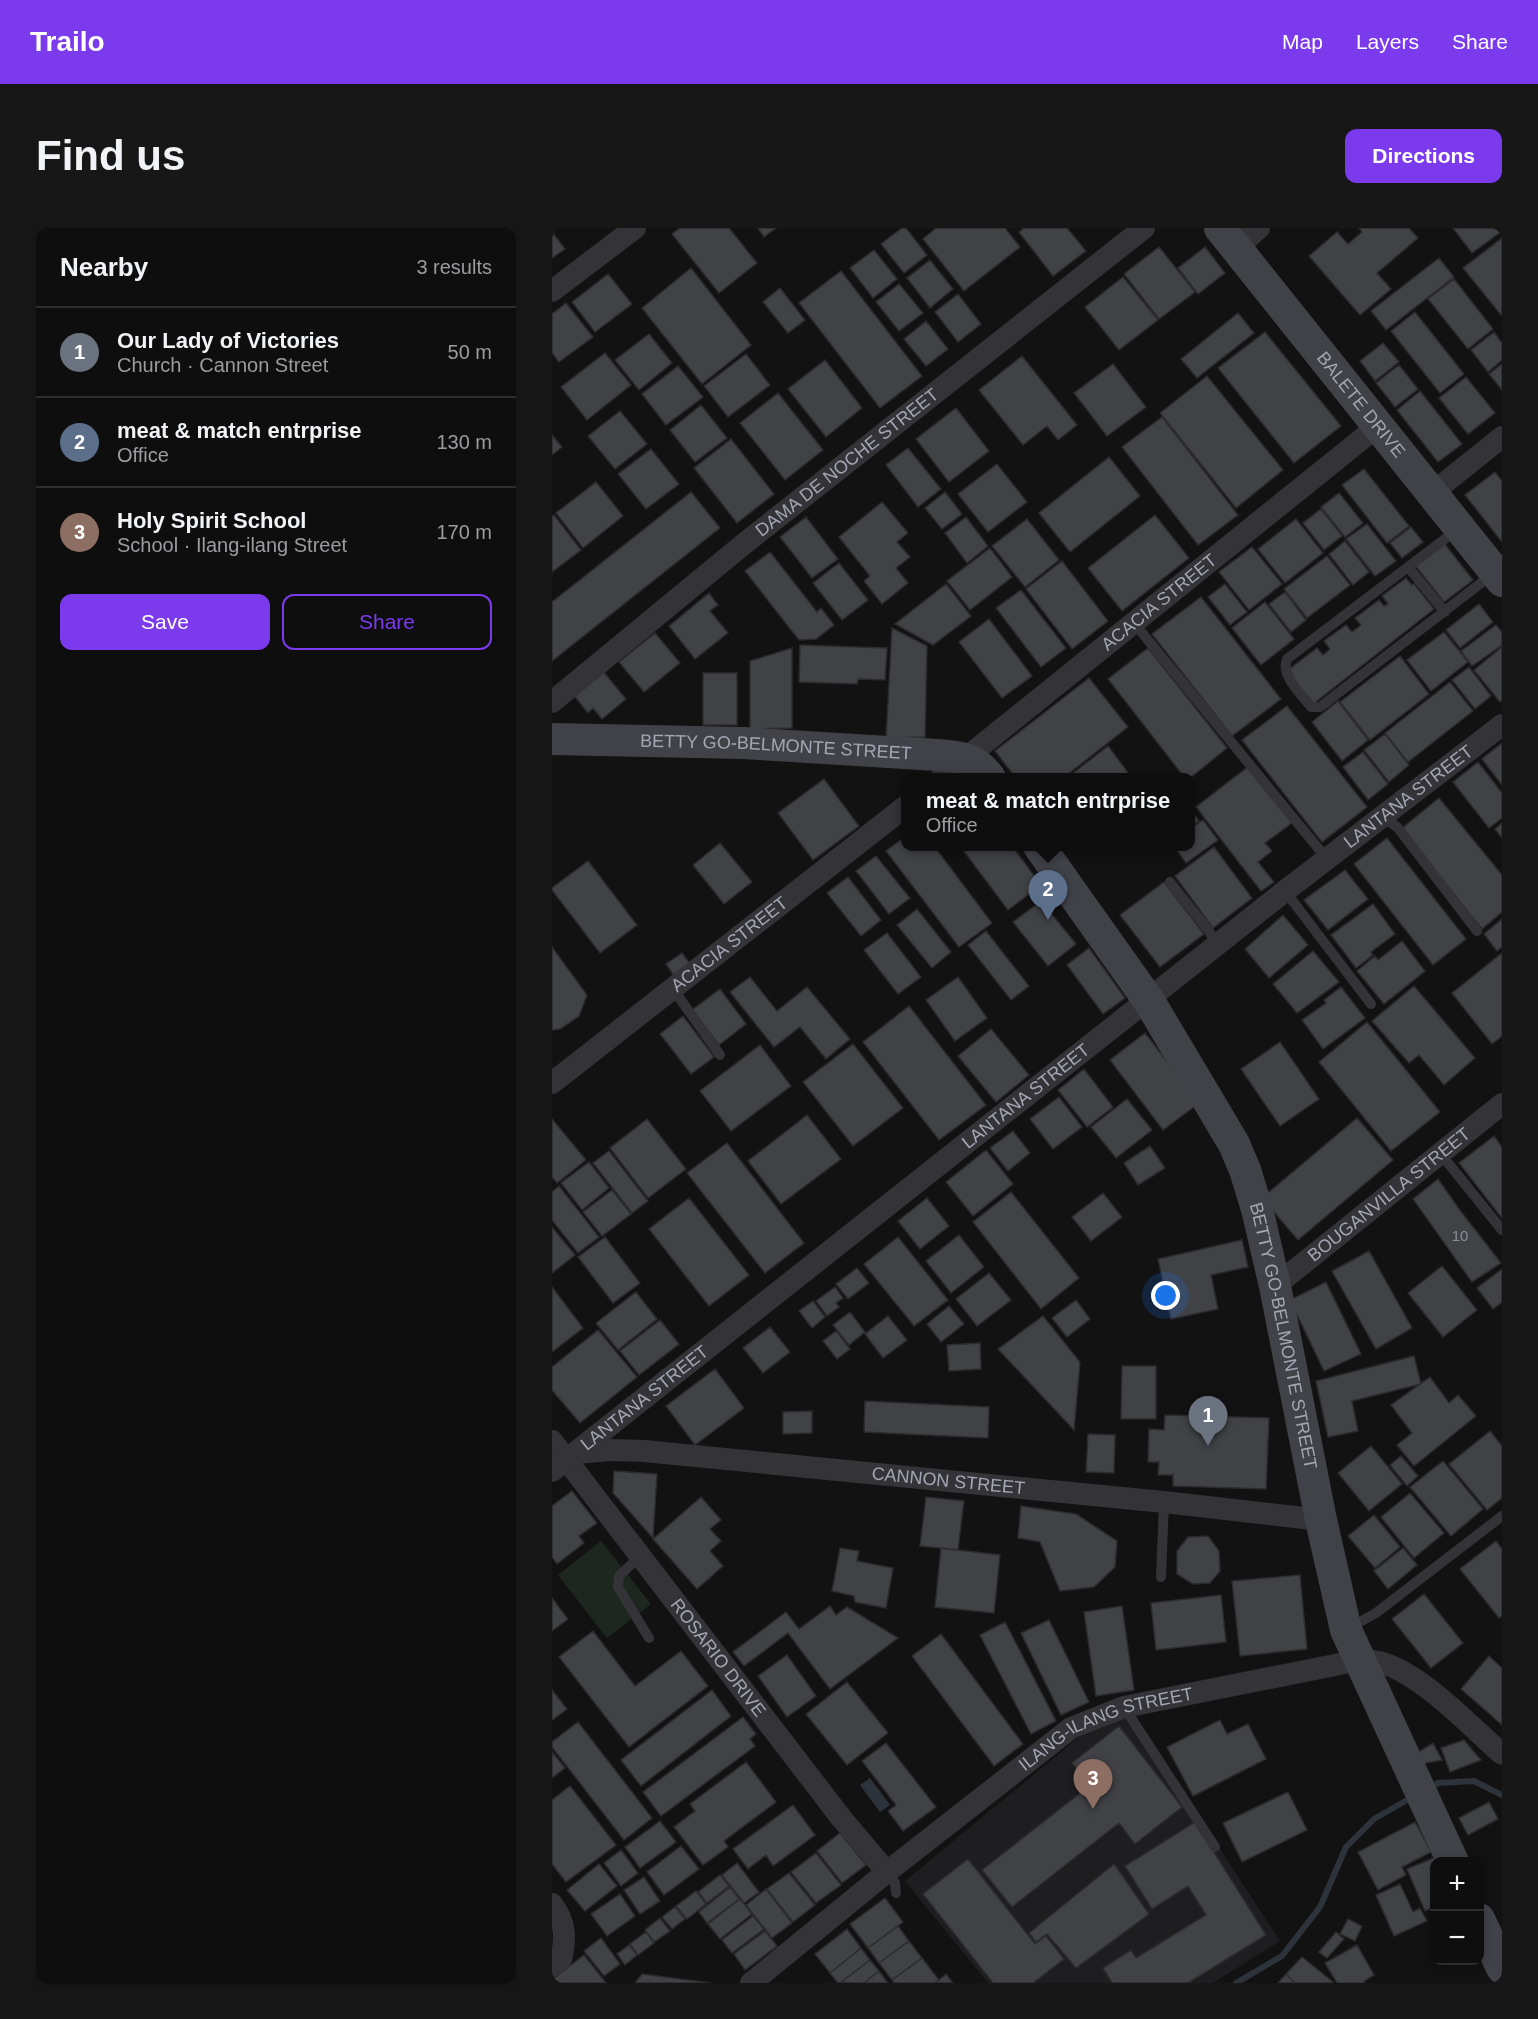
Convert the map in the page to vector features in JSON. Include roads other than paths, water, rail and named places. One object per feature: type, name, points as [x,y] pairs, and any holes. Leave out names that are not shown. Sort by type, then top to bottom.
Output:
[{"type":"street","points":[[552,291],[635,228]]},
{"type":"street","name":"DAMA DE NOCHE STREET","points":[[552,702],[761,530],[1144,228]]},
{"type":"street","name":"BALETE DRIVE","points":[[1238,235],[1378,426],[1498,577]]},
{"type":"street","name":"ACACIA STREET","points":[[957,773],[978,768],[1134,623],[1378,426]]},
{"type":"street","points":[[1432,493],[1502,437]]},
{"type":"street","name":"LANTANA STREET","points":[[564,1461],[1286,891],[1502,725]]},
{"type":"street","name":"BETTY GO-BELMONTE STREET","points":[[552,739],[743,743],[978,768]]},
{"type":"street","name":"ACACIA STREET","points":[[552,1083],[901,810]]},
{"type":"street","name":"BETTY GO-BELMONTE STREET","points":[[1043,851],[1149,1001],[1242,1161],[1257,1209],[1275,1286],[1321,1520],[1346,1630],[1451,1857]]},
{"type":"street","name":"BOUGANVILLA STREET","points":[[1275,1286],[1440,1154],[1498,1115]]},
{"type":"street","name":"ROSARIO DRIVE","points":[[552,1441],[564,1461],[641,1555],[838,1822],[896,1884]]},
{"type":"street","name":"CANNON STREET","points":[[564,1461],[611,1450],[644,1451],[1164,1502],[1321,1520]]},
{"type":"street","name":"ILANG-ILANG STREET","points":[[752,1983],[896,1884],[1071,1728],[1124,1707],[1360,1660],[1382,1662],[1408,1675],[1436,1695],[1502,1754]]},
{"type":"street","points":[[552,1904],[559,1913],[566,1937],[561,1959],[552,1966]]},
{"type":"street","points":[[1484,1930],[1502,1968]]},
{"type":"lane","points":[[1460,528],[1287,659],[1285,672],[1311,706],[1320,707],[1445,612],[1498,577]]},
{"type":"lane","points":[[1408,567],[1445,612]]},
{"type":"lane","points":[[1134,623],[1327,859]]},
{"type":"lane","points":[[1383,816],[1398,828],[1477,931]]},
{"type":"lane","points":[[1170,882],[1218,946]]},
{"type":"lane","points":[[1286,891],[1371,1004]]},
{"type":"lane","points":[[673,988],[720,1055]]},
{"type":"lane","points":[[1440,1154],[1502,1230]]},
{"type":"lane","points":[[1161,1577],[1164,1502]]},
{"type":"lane","points":[[1346,1630],[1376,1612],[1502,1516]]},
{"type":"lane","points":[[641,1555],[619,1576],[618,1587],[649,1638]]},
{"type":"lane","points":[[1124,1707],[1215,1847]]},
{"type":"waterway","points":[[1428,1788],[1438,1783],[1474,1781],[1502,1795]]},
{"type":"waterway","points":[[1236,1983],[1282,1956],[1320,1907],[1346,1847],[1374,1819],[1414,1796]]},
{"type":"place","name":"meat & match entrprise","points":[[1048,920]]},
{"type":"place","name":"Our Lady of Victories","points":[[1208,1446]]},
{"type":"place","name":"Holy Spirit School","points":[[1093,1809]]}]
